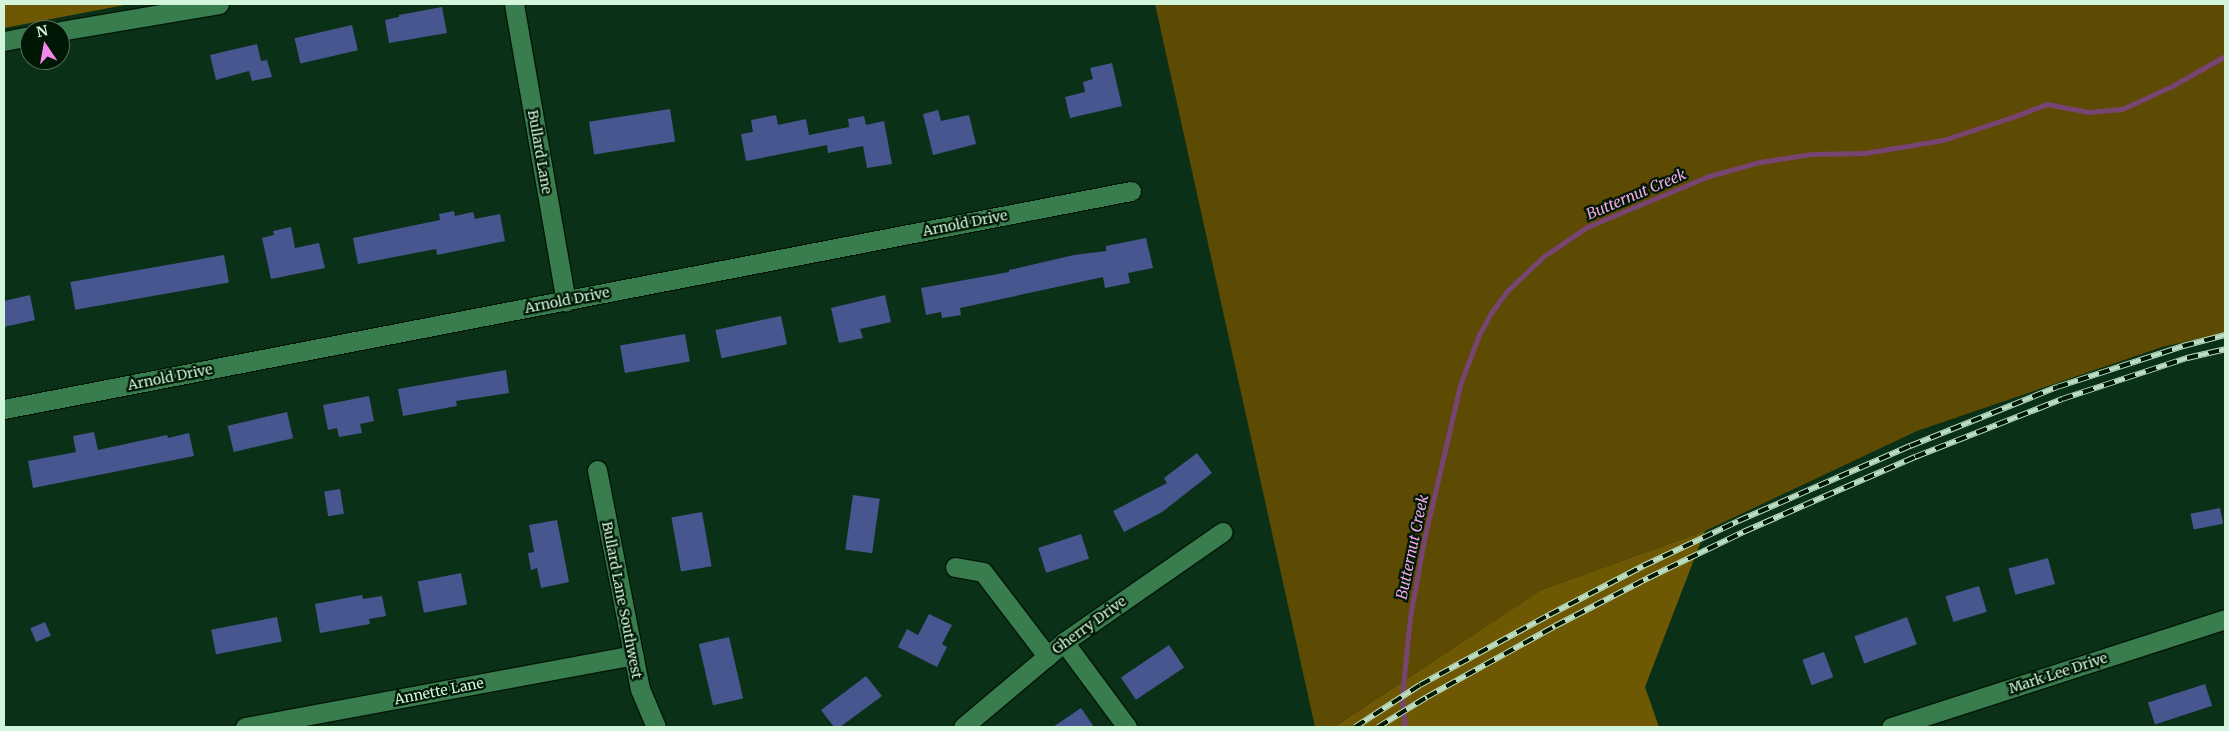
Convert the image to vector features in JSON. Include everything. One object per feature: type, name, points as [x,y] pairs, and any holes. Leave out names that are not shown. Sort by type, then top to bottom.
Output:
[{"type":"street","points":[[70,29],[219,4]]},
{"type":"street","name":"Bullard Lane","points":[[514,4],[566,300]]},
{"type":"street","points":[[4,41],[20,38]]},
{"type":"street","name":"Arnold Drive","points":[[4,408],[1131,191]]},
{"type":"street","name":"Bullard Lane Southwest","points":[[597,470],[640,689],[656,727]]},
{"type":"street","name":"Gherry Drive","points":[[963,727],[1064,642],[1222,532]]},
{"type":"street","points":[[955,567],[983,572],[1047,656]]},
{"type":"street","name":"Mark Lee Drive","points":[[1891,727],[1913,724],[2225,618]]},
{"type":"street","points":[[1064,642],[1127,727]]},
{"type":"street","name":"Annette Lane","points":[[245,727],[633,655]]},
{"type":"shaded area","points":[[4,4],[130,4],[46,20],[20,20],[20,25],[4,28]]},
{"type":"shaded area","points":[[1155,4],[2225,4],[2225,333],[2162,347],[1917,431],[1705,531],[1541,590],[1334,727],[1315,727]]},
{"type":"shaded area","points":[[1705,531],[1645,687],[1659,727],[1334,727],[1541,590]]},
{"type":"building","points":[[442,7],[447,33],[389,43],[385,20],[399,17],[399,15]]},
{"type":"building","points":[[352,25],[358,50],[300,64],[295,38]]},
{"type":"building","points":[[257,44],[261,61],[267,60],[272,77],[252,81],[249,71],[216,80],[210,55]]},
{"type":"building","points":[[1112,63],[1122,106],[1070,118],[1065,97],[1085,92],[1083,82],[1093,79],[1090,68]]},
{"type":"building","points":[[670,109],[675,142],[594,154],[589,122]]},
{"type":"building","points":[[938,110],[941,121],[969,115],[976,144],[933,155],[923,114]]},
{"type":"building","points":[[776,115],[778,125],[806,119],[809,135],[849,127],[848,119],[864,116],[866,125],[884,121],[892,164],[867,168],[863,146],[828,153],[827,145],[746,161],[741,134],[753,132],[751,120]]},
{"type":"building","points":[[454,211],[455,216],[473,212],[475,219],[500,214],[505,241],[437,255],[436,249],[358,264],[353,238],[440,220],[439,214]]},
{"type":"building","points":[[291,227],[295,248],[319,243],[325,268],[271,279],[262,238],[274,235],[273,231]]},
{"type":"building","points":[[1146,238],[1153,268],[1128,273],[1130,283],[1105,288],[1103,277],[960,308],[961,315],[942,318],[941,312],[926,315],[921,288],[1009,272],[1009,270],[1074,255],[1106,251],[1106,246]]},
{"type":"building","points":[[224,255],[229,283],[75,310],[70,282]]},
{"type":"building","points":[[30,295],[35,320],[4,327],[4,301]]},
{"type":"building","points":[[885,295],[891,322],[860,329],[863,338],[839,343],[831,308]]},
{"type":"building","points":[[781,316],[787,344],[721,358],[715,330]]},
{"type":"building","points":[[685,334],[690,362],[625,373],[620,345]]},
{"type":"building","points":[[506,370],[509,393],[456,401],[457,406],[403,416],[398,389]]},
{"type":"building","points":[[369,396],[374,421],[360,424],[362,433],[339,437],[337,428],[328,430],[323,405]]},
{"type":"building","points":[[287,412],[293,438],[234,452],[228,426]]},
{"type":"building","points":[[94,432],[98,450],[167,435],[168,438],[189,433],[194,456],[33,488],[28,461],[76,452],[73,436]]},
{"type":"building","points":[[1197,453],[1212,473],[1162,512],[1124,532],[1113,511],[1167,483],[1164,478]]},
{"type":"building","points":[[340,489],[344,514],[328,516],[324,492]]},
{"type":"building","points":[[853,495],[880,499],[872,553],[845,549]]},
{"type":"building","points":[[2220,508],[2223,524],[2194,529],[2191,514]]},
{"type":"building","points":[[702,512],[712,566],[681,572],[671,517]]},
{"type":"building","points":[[557,520],[569,582],[541,588],[537,568],[531,570],[528,553],[534,552],[529,525]]},
{"type":"building","points":[[1081,534],[1089,559],[1046,573],[1038,548]]},
{"type":"building","points":[[2048,558],[2055,584],[2015,595],[2008,569]]},
{"type":"building","points":[[461,573],[467,604],[424,613],[418,581]]},
{"type":"building","points":[[1979,586],[1987,612],[1953,622],[1946,596]]},
{"type":"building","points":[[362,595],[363,599],[382,596],[386,616],[369,619],[370,624],[320,633],[315,604]]},
{"type":"building","points":[[929,614],[952,625],[942,644],[947,647],[937,667],[898,647],[907,629],[918,635]]},
{"type":"building","points":[[277,617],[282,642],[216,654],[211,630]]},
{"type":"building","points":[[1907,617],[1917,644],[1864,663],[1854,636]]},
{"type":"building","points":[[45,622],[51,636],[36,642],[30,628]]},
{"type":"building","points":[[729,637],[743,698],[713,705],[699,644]]},
{"type":"building","points":[[1169,645],[1184,667],[1136,700],[1121,677]]},
{"type":"building","points":[[1824,652],[1833,677],[1812,685],[1802,660]]},
{"type":"building","points":[[866,676],[882,696],[840,727],[834,727],[821,710]]},
{"type":"building","points":[[2205,684],[2212,706],[2155,724],[2148,703]]},
{"type":"building","points":[[1081,708],[1094,727],[1053,727]]},
{"type":"waterway","name":"Butternut Creek","points":[[1405,727],[1402,696],[1410,617],[1424,540],[1460,385],[1478,337],[1491,313],[1506,292],[1544,256],[1587,227],[1709,176],[1760,162],[1811,154],[1865,153],[1943,140],[2047,104],[2088,112],[2122,109],[2172,86],[2225,56]]},
{"type":"railway","points":[[1355,727],[1420,685],[1549,615],[1643,566],[1738,521],[1910,446],[2057,387],[2183,346],[2225,335]]},
{"type":"railway","points":[[1378,727],[1427,697],[1555,626],[1743,532],[1915,457],[2062,399],[2187,358],[2225,349]]}]
